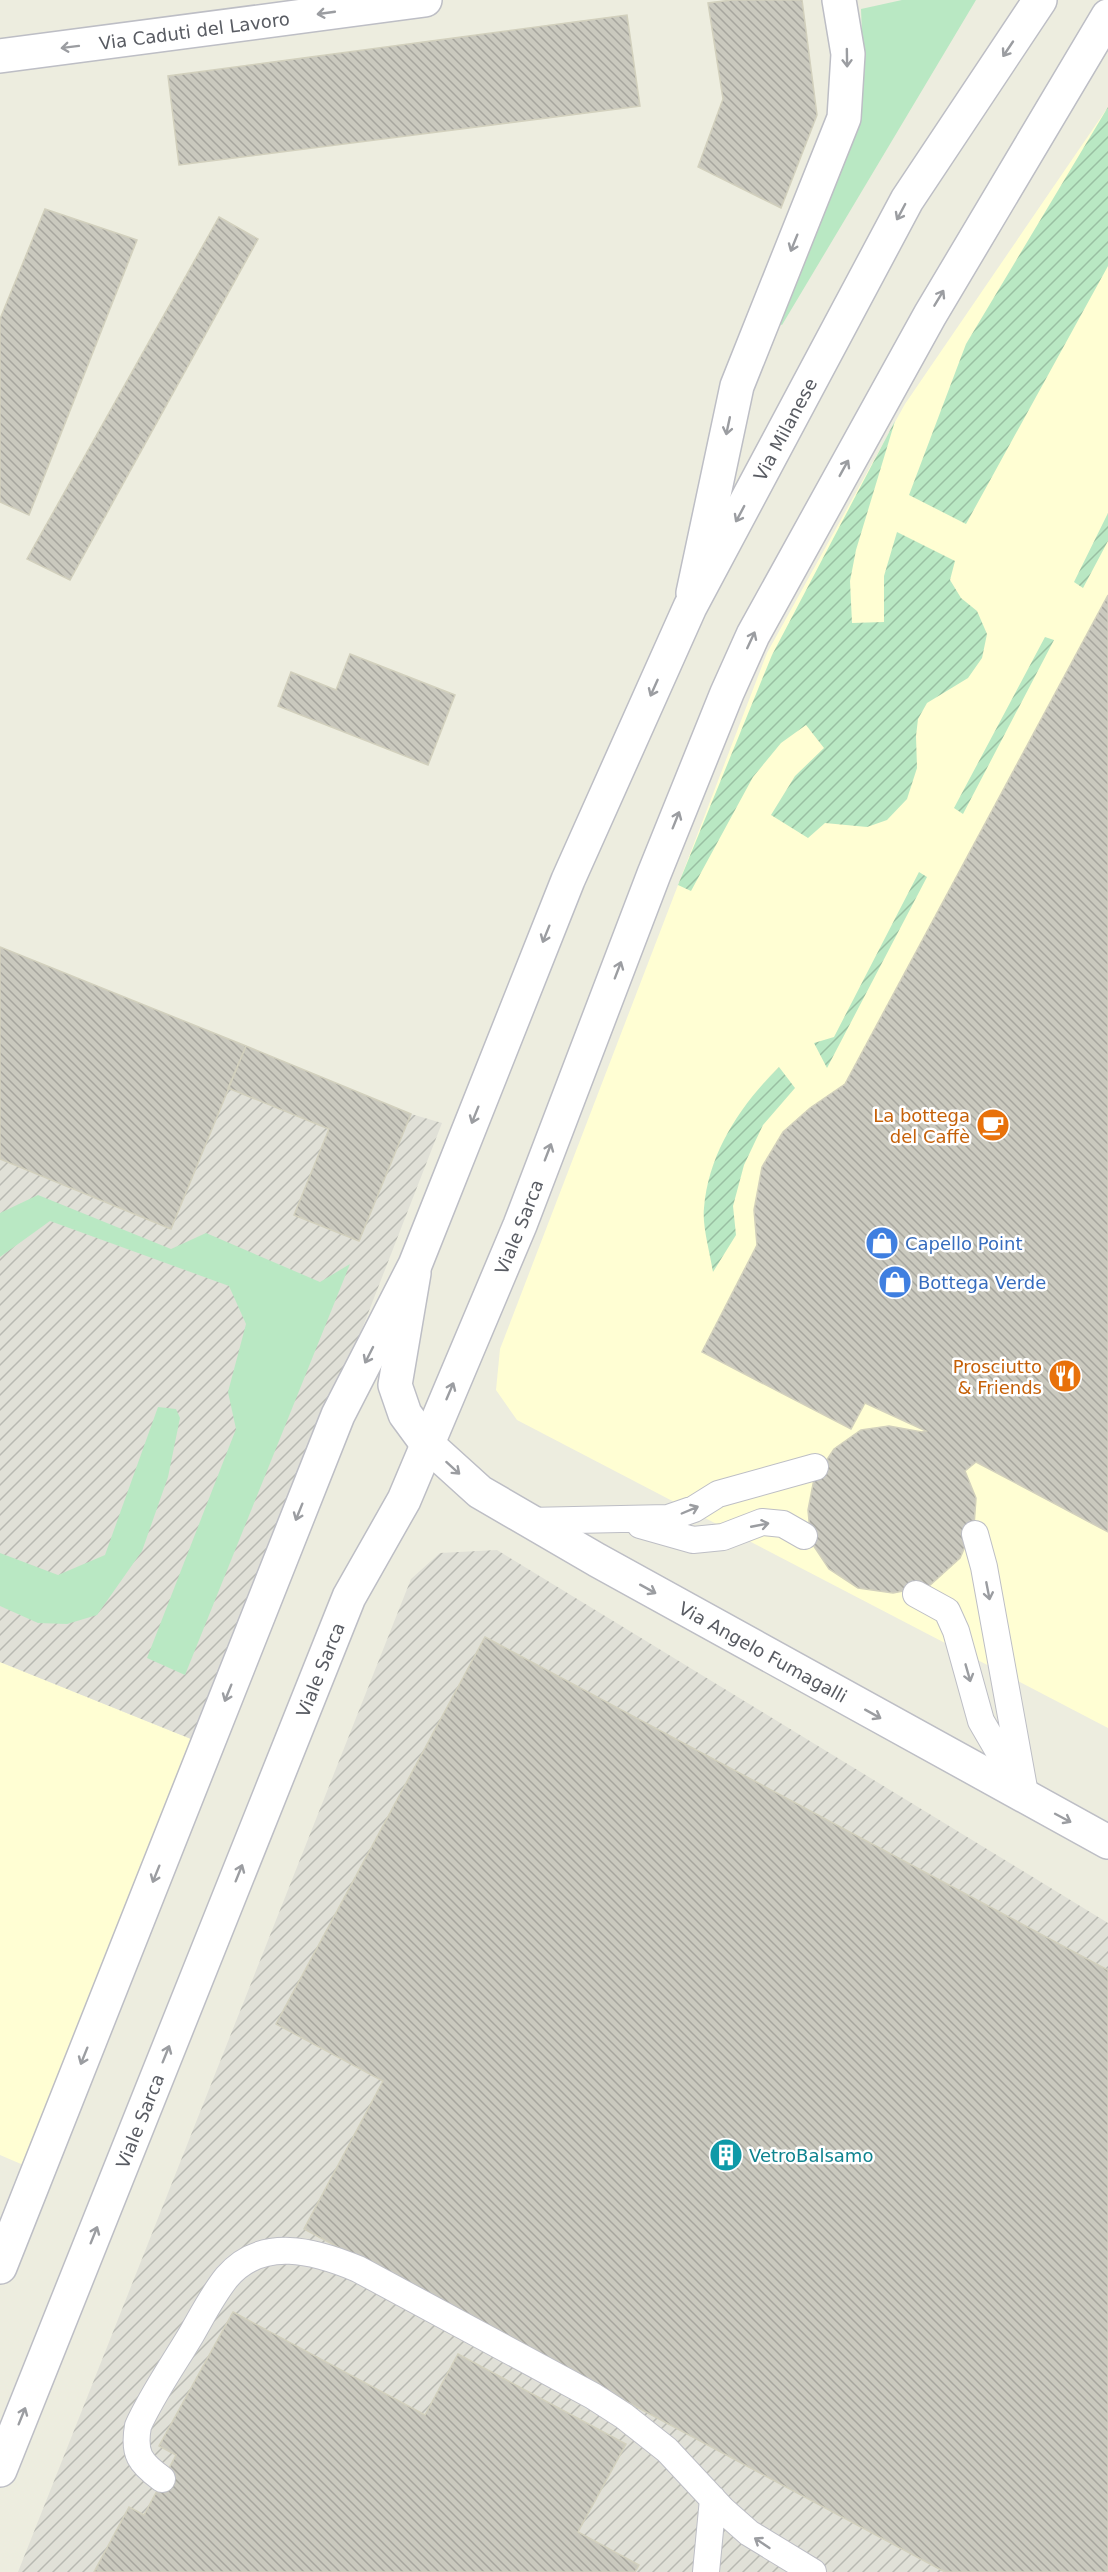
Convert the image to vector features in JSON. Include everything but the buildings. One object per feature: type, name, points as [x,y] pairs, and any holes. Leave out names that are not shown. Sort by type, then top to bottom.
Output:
[{"type":"street","name":"Via Caduti del Lavoro","points":[[0,56],[425,0]]},
{"type":"street","points":[[690,607],[737,386],[844,118],[848,54],[839,0]]},
{"type":"street","name":"Via Milanese","points":[[415,1265],[568,880],[690,607],[907,200],[1040,0]]},
{"type":"street","name":"Viale Sarca","points":[[0,2470],[349,1597],[404,1500],[520,1225],[654,874],[727,693],[753,635],[930,315],[1108,16]]},
{"type":"street","points":[[0,2267],[338,1415],[415,1265]]},
{"type":"street","name":"Via Angelo Fumagalli","points":[[415,1265],[395,1385],[405,1414],[427,1444],[480,1492],[527,1521],[1026,1799],[1108,1842]]},
{"type":"lane","points":[[527,1521],[668,1518],[694,1509],[718,1494],[815,1467]]},
{"type":"lane","points":[[623,1519],[693,1540],[723,1537],[762,1522],[783,1524],[804,1536]]},
{"type":"lane","points":[[975,1534],[984,1567],[1026,1799]]},
{"type":"lane","points":[[916,1594],[947,1611],[956,1631],[981,1721],[1026,1799]]},
{"type":"lane","points":[[162,2479],[150,2470],[136,2451],[138,2426],[144,2413],[228,2276],[248,2258],[288,2250],[329,2257],[358,2269],[593,2396],[624,2416],[667,2450],[749,2534],[813,2572]]},
{"type":"lane","points":[[706,2572],[713,2499]]},
{"type":"shaded area","points":[[902,0],[976,0],[782,325],[777,323],[856,118],[864,83],[861,9]]},
{"type":"shaded area","points":[[1108,107],[1108,1728],[517,1420],[496,1390],[500,1349],[767,653],[905,404]]},
{"type":"shaded area","points":[[1108,107],[1108,266],[966,524],[909,495],[966,344]]},
{"type":"shaded area","points":[[895,421],[856,550],[850,581],[852,623],[884,622],[884,576],[897,532],[955,561],[950,580],[961,598],[977,611],[987,634],[982,658],[968,678],[927,703],[918,719],[917,768],[907,799],[887,820],[867,827],[825,823],[808,838],[771,815],[795,776],[824,748],[806,725],[781,743],[753,777],[691,891],[678,885],[772,655]]},
{"type":"shaded area","points":[[1108,513],[1108,541],[1083,588],[1074,582]]},
{"type":"shaded area","points":[[1045,637],[1054,640],[963,814],[954,808]]},
{"type":"shaded area","points":[[919,872],[927,877],[827,1068],[814,1043],[834,1037]]},
{"type":"shaded area","points":[[0,947],[411,1114],[442,1123],[201,1743],[0,1662]]},
{"type":"shaded area","points":[[779,1067],[795,1088],[763,1125],[744,1165],[733,1206],[736,1235],[713,1272],[704,1215],[712,1168],[739,1114]]},
{"type":"shaded area","points":[[38,1195],[171,1249],[206,1233],[320,1282],[350,1264],[185,1675],[147,1658],[236,1429],[228,1392],[246,1324],[229,1286],[50,1221],[0,1257],[0,1213]]},
{"type":"shaded area","points":[[158,1407],[176,1409],[180,1418],[168,1477],[142,1551],[97,1615],[67,1624],[38,1623],[0,1606],[0,1553],[58,1575],[105,1555]]},
{"type":"shaded area","name":"VetroBalsamo","points":[[497,1550],[1108,1923],[1108,2572],[18,2572],[411,1579],[440,1553]]},
{"type":"shaded area","points":[[0,1662],[201,1743],[35,2170],[0,2155]]},
{"type":"place","name":"La bottega del Caffè","points":[[993,1125]]},
{"type":"place","name":"Capello Point","points":[[882,1243]]},
{"type":"place","name":"Bottega Verde","points":[[895,1282]]},
{"type":"place","name":"Prosciutto & Friends","points":[[1065,1376]]},
{"type":"place","name":"VetroBalsamo","points":[[726,2155]]}]
